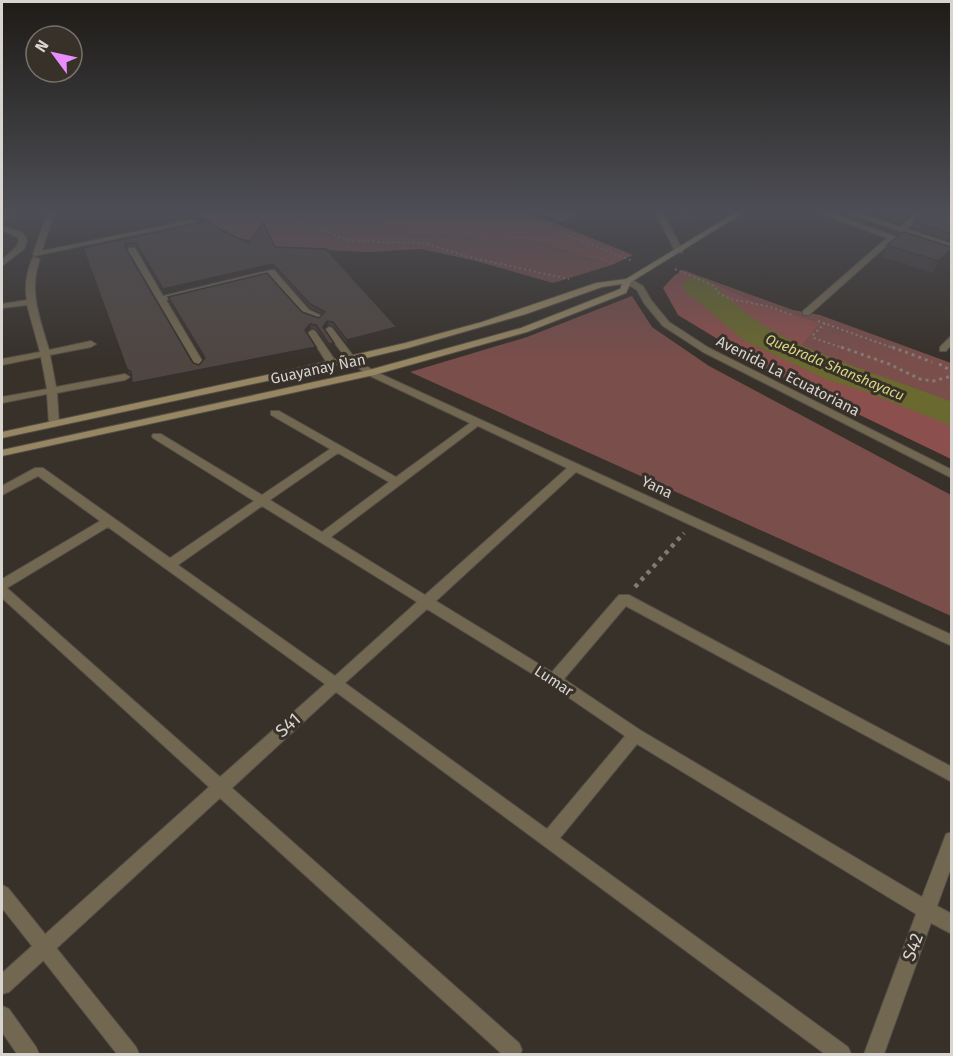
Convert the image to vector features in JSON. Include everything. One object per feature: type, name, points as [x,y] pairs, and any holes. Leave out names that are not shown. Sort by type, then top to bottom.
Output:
[{"type":"main road","name":"Guayanay Ñan","points":[[2,435],[446,337],[507,319],[599,285],[628,281],[664,260]]},
{"type":"main road","name":"Guayanay Ñan","points":[[2,453],[371,373],[524,330],[623,291],[628,281]]},
{"type":"main road","points":[[119,410],[122,427]]},
{"type":"street","points":[[35,260],[32,268],[30,302],[45,354],[54,424]]},
{"type":"street","points":[[138,260],[199,364]]},
{"type":"street","points":[[806,313],[866,260]]},
{"type":"street","points":[[161,299],[272,272],[304,316],[320,317]]},
{"type":"street","name":"Avenida La Ecuatoriana","points":[[628,281],[640,288],[647,301],[666,324],[706,350],[951,475]]},
{"type":"street","points":[[2,306],[30,302]]},
{"type":"street","name":"Yana","points":[[329,330],[351,359],[371,373],[951,641]]},
{"type":"street","points":[[312,333],[332,363]]},
{"type":"street","points":[[943,349],[951,338]]},
{"type":"street","points":[[2,362],[91,344]]},
{"type":"street","points":[[2,400],[125,377]]},
{"type":"street","points":[[275,413],[397,482]]},
{"type":"street","points":[[322,538],[477,422]]},
{"type":"street","name":"Lumar","points":[[157,436],[554,680],[635,735],[951,925]]},
{"type":"street","points":[[169,565],[338,448]]},
{"type":"street","name":"S41","points":[[2,985],[575,467]]},
{"type":"street","points":[[2,491],[39,471],[334,683],[841,1054]]},
{"type":"street","points":[[2,585],[108,521]]},
{"type":"street","points":[[2,591],[512,1050]]},
{"type":"street","points":[[554,680],[624,599],[951,775]]},
{"type":"street","points":[[548,840],[635,735]]},
{"type":"street","name":"S42","points":[[874,1054],[951,840]]},
{"type":"street","points":[[2,894],[129,1054]]},
{"type":"street","points":[[2,1016],[29,1054]]},
{"type":"path","points":[[484,260],[599,285]]},
{"type":"path","points":[[631,260],[651,268]]},
{"type":"path","points":[[825,322],[813,335],[814,338],[889,364],[921,380],[933,381],[951,376]]},
{"type":"path","points":[[624,599],[694,522]]},
{"type":"shaded area","points":[[473,260],[597,260],[612,265],[553,283]]},
{"type":"shaded area","points":[[597,260],[622,260],[612,265]]},
{"type":"shaded area","points":[[683,270],[793,310],[820,315],[951,363],[951,409],[883,380],[844,368],[764,333],[674,276]]},
{"type":"shaded area","points":[[683,270],[768,308],[820,323],[799,348],[951,409],[951,459],[775,374],[678,315],[663,288]]},
{"type":"shaded area","points":[[632,296],[652,327],[709,366],[951,495],[951,616],[410,372],[527,337]]},
{"type":"building","points":[[87,260],[133,260],[193,363],[199,365],[205,358],[168,297],[267,273],[302,312],[319,318],[325,312],[310,304],[273,264],[163,289],[146,260],[336,260],[397,327],[347,340],[333,322],[327,321],[323,327],[334,343],[329,344],[316,325],[310,324],[305,330],[316,347],[132,383],[131,372],[127,369]]},
{"type":"waterway","name":"Quebrada Shanshayacu","points":[[696,286],[756,334],[840,373],[876,384],[952,415]]}]
